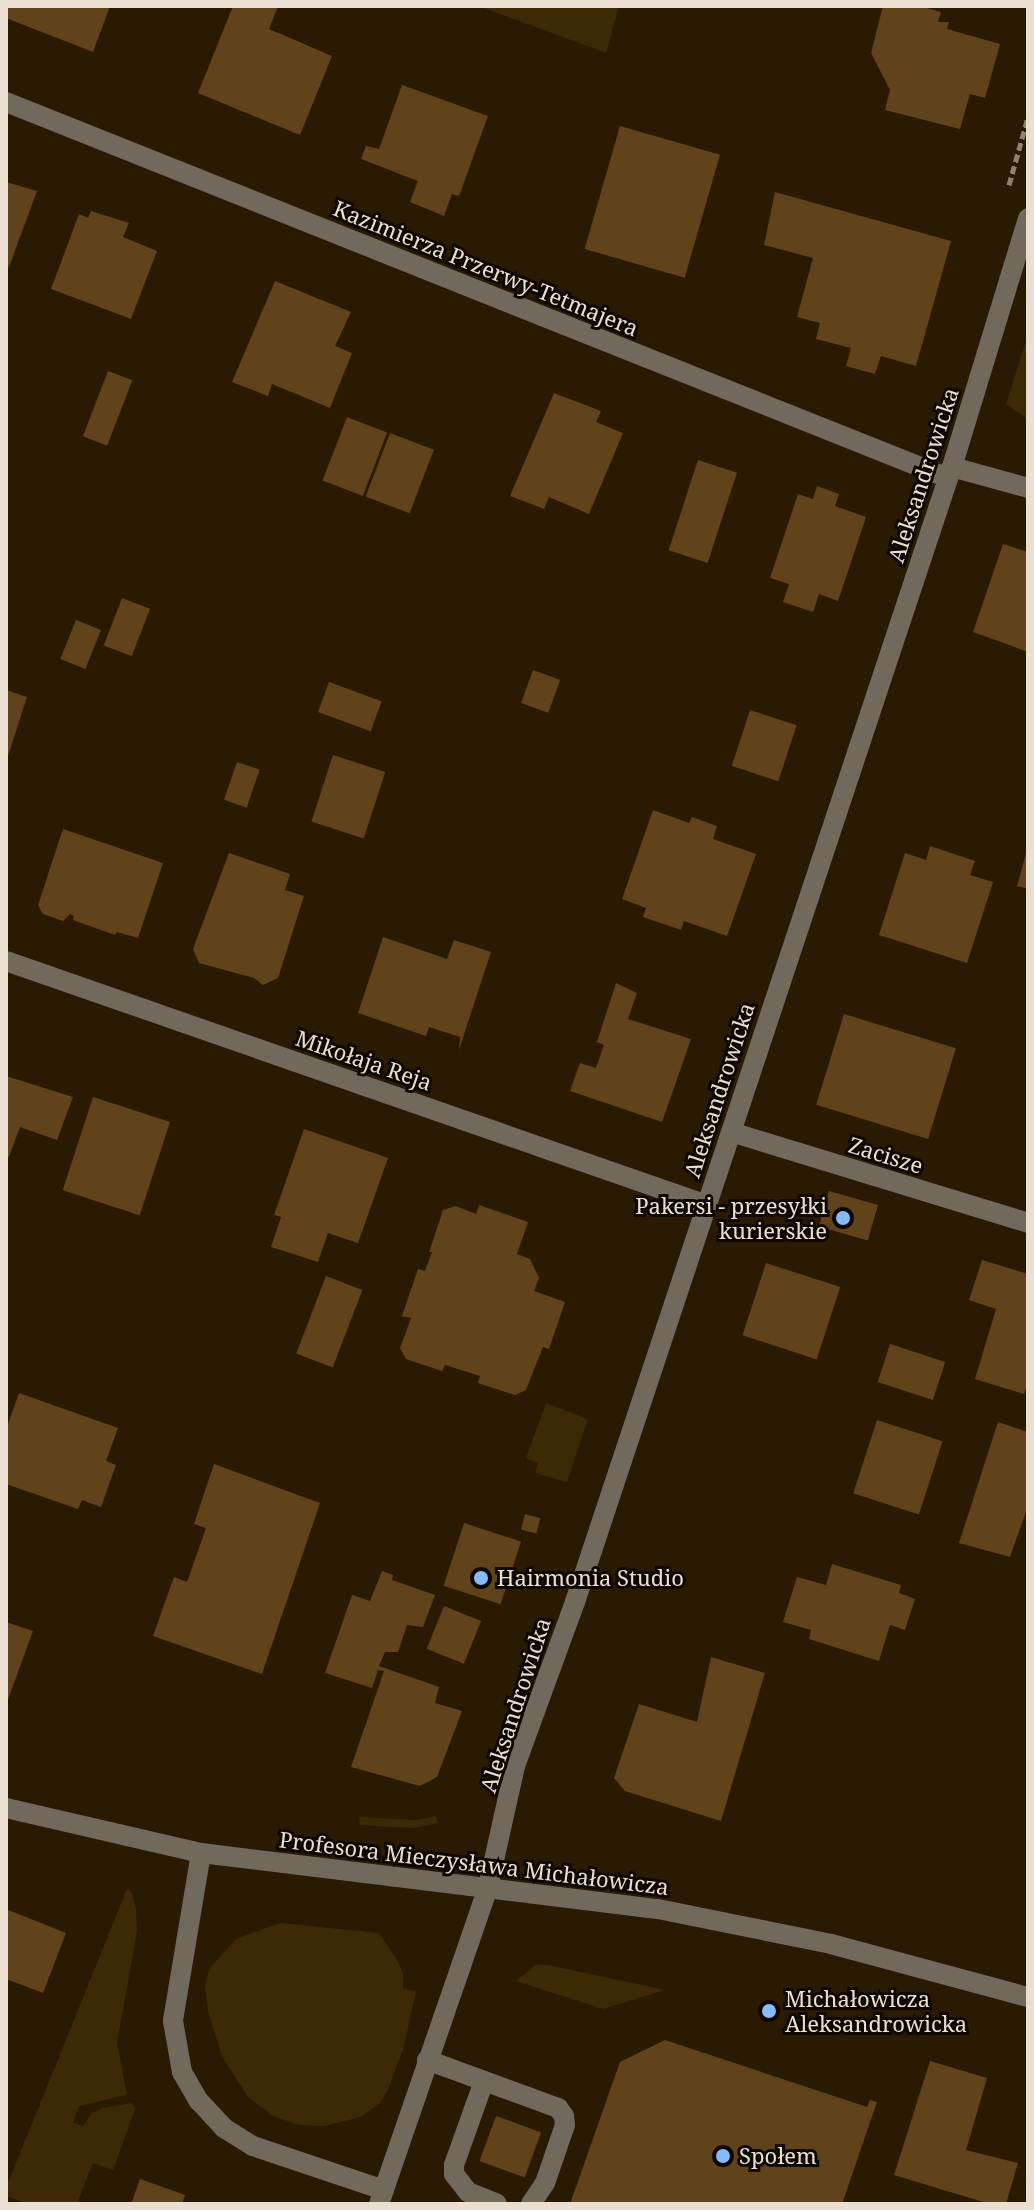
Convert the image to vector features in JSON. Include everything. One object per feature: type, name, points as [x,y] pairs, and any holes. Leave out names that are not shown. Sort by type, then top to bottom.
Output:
[{"type":"street","name":"Kazimierza Przerwy-Tetmajera","points":[[6,102],[950,473],[1028,488]]},
{"type":"street","name":"Aleksandrowicka","points":[[382,2197],[488,1887],[515,1766],[575,1602],[950,473],[1028,218]]},
{"type":"street","name":"Mikołaja Reja","points":[[6,961],[707,1205]]},
{"type":"street","name":"Zacisze","points":[[731,1132],[1028,1223]]},
{"type":"street","name":"Profesora Mieczysława Michałowicza","points":[[6,1808],[201,1853],[341,1873],[606,1900],[711,1918],[831,1944],[1028,1997]]},
{"type":"street","points":[[201,1853],[173,2021],[182,2072],[199,2101],[224,2128],[253,2146],[382,2197]]},
{"type":"street","points":[[427,2060],[558,2108],[564,2116],[565,2125],[545,2183],[531,2204]]},
{"type":"street","points":[[484,2081],[454,2165],[454,2174],[468,2192],[497,2204]]},
{"type":"shaded area","points":[[479,6],[619,6],[606,53]]},
{"type":"shaded area","points":[[1028,335],[1028,419],[1006,404]]},
{"type":"shaded area","points":[[546,1403],[588,1419],[567,1482],[535,1473],[538,1463],[526,1458]]},
{"type":"shaded area","points":[[436,1816],[438,1823],[412,1828],[360,1825],[359,1817],[417,1820]]},
{"type":"shaded area","points":[[127,1889],[132,1893],[136,1909],[137,1931],[117,2043],[127,2095],[79,2106],[73,2123],[83,2126],[92,2113],[132,2103],[135,2109],[113,2170],[93,2163],[78,2201],[87,2204],[29,2204],[6,2196],[6,2188]]},
{"type":"shaded area","points":[[280,1923],[379,1933],[398,1962],[403,1975],[403,1989],[416,1991],[404,2046],[388,2089],[381,2102],[361,2117],[324,2126],[299,2125],[273,2116],[248,2097],[222,2056],[208,2011],[205,1984],[210,1968],[236,1939]]},
{"type":"shaded area","points":[[536,1965],[665,1990],[603,2009],[516,1981]]},
{"type":"building","points":[[6,6],[110,6],[93,52],[6,18]]},
{"type":"building","points":[[233,6],[278,6],[269,29],[332,56],[300,135],[198,93]]},
{"type":"building","points":[[883,6],[920,6],[941,12],[938,22],[949,22],[947,29],[1000,44],[985,98],[970,94],[960,129],[885,110],[890,90],[871,53]]},
{"type":"building","points":[[402,85],[488,116],[459,196],[452,194],[444,216],[410,202],[418,181],[361,159],[366,146],[379,149]]},
{"type":"building","points":[[620,126],[720,155],[685,278],[585,249]]},
{"type":"building","points":[[6,182],[37,191],[9,267],[6,266]]},
{"type":"building","points":[[775,192],[951,241],[916,366],[881,356],[875,374],[846,366],[851,348],[816,339],[820,323],[797,317],[813,258],[764,245]]},
{"type":"building","points":[[91,211],[129,223],[123,237],[157,251],[131,319],[51,289],[79,214],[88,218]]},
{"type":"building","points":[[275,281],[351,312],[335,346],[352,353],[330,408],[272,384],[268,396],[232,382]]},
{"type":"building","points":[[108,371],[132,380],[107,446],[83,436]]},
{"type":"building","points":[[554,393],[601,411],[596,422],[623,433],[589,514],[549,497],[544,509],[510,496]]},
{"type":"building","points":[[347,417],[387,432],[363,496],[323,480]]},
{"type":"building","points":[[390,433],[434,450],[410,513],[366,496]]},
{"type":"building","points":[[698,460],[737,473],[708,563],[669,550]]},
{"type":"building","points":[[817,486],[839,494],[835,506],[866,517],[838,601],[819,594],[813,612],[783,602],[789,584],[770,578],[798,494],[813,499]]},
{"type":"building","points":[[1003,544],[1028,552],[1028,652],[973,632]]},
{"type":"building","points":[[122,598],[150,609],[132,656],[104,646]]},
{"type":"building","points":[[76,620],[101,630],[85,669],[60,659]]},
{"type":"building","points":[[533,670],[560,680],[548,713],[521,703]]},
{"type":"building","points":[[329,682],[382,701],[371,731],[318,712]]},
{"type":"building","points":[[6,690],[27,697],[7,759],[6,759]]},
{"type":"building","points":[[750,710],[797,725],[778,781],[732,766]]},
{"type":"building","points":[[333,755],[385,772],[364,839],[311,822]]},
{"type":"building","points":[[237,762],[260,770],[247,808],[224,800]]},
{"type":"building","points":[[653,810],[689,823],[692,817],[717,826],[713,839],[756,854],[727,936],[684,921],[681,930],[643,917],[646,908],[622,899]]},
{"type":"building","points":[[63,829],[163,863],[138,938],[117,932],[115,935],[73,920],[74,916],[70,914],[63,921],[43,914],[38,905]]},
{"type":"building","points":[[930,846],[975,861],[970,875],[993,882],[967,963],[879,935],[905,853],[926,860]]},
{"type":"building","points":[[1028,850],[1028,889],[1017,886]]},
{"type":"building","points":[[229,853],[290,874],[285,890],[304,896],[278,978],[263,985],[254,978],[199,963],[193,949]]},
{"type":"building","points":[[383,937],[447,959],[454,940],[491,952],[459,1050],[460,1037],[429,1027],[426,1036],[358,1013]]},
{"type":"building","points":[[616,983],[637,993],[628,1019],[691,1039],[662,1122],[570,1091],[580,1063],[596,1068],[604,1045],[597,1042]]},
{"type":"building","points":[[844,1014],[956,1048],[928,1139],[816,1105]]},
{"type":"building","points":[[6,1076],[73,1097],[57,1140],[20,1127],[9,1157],[6,1156]]},
{"type":"building","points":[[93,1097],[170,1122],[140,1215],[63,1190]]},
{"type":"building","points":[[304,1129],[388,1158],[358,1243],[328,1233],[318,1262],[271,1247],[281,1217],[274,1215]]},
{"type":"building","points":[[829,1191],[878,1205],[868,1241],[819,1227]]},
{"type":"building","points":[[479,1205],[528,1222],[517,1254],[530,1259],[539,1278],[534,1291],[565,1302],[549,1349],[543,1347],[526,1390],[515,1395],[478,1383],[480,1376],[445,1365],[442,1371],[406,1359],[400,1348],[411,1318],[402,1316],[418,1269],[425,1271],[443,1210],[456,1206],[476,1214]]},
{"type":"building","points":[[982,1260],[1028,1274],[1028,1383],[1024,1394],[975,1379],[996,1309],[969,1300]]},
{"type":"building","points":[[766,1263],[840,1287],[817,1359],[743,1335]]},
{"type":"building","points":[[326,1276],[362,1290],[333,1367],[296,1353]]},
{"type":"building","points":[[890,1344],[945,1362],[933,1400],[878,1382]]},
{"type":"building","points":[[19,1393],[118,1428],[106,1461],[116,1465],[101,1507],[82,1500],[78,1509],[6,1484],[6,1430]]},
{"type":"building","points":[[877,1420],[943,1441],[919,1515],[853,1493]]},
{"type":"building","points":[[998,1422],[1028,1432],[1028,1506],[1010,1557],[959,1543]]},
{"type":"building","points":[[214,1464],[320,1503],[262,1674],[153,1636],[174,1577],[187,1582],[206,1528],[194,1524]]},
{"type":"building","points":[[525,1514],[540,1518],[536,1534],[521,1529]]},
{"type":"building","points":[[464,1523],[521,1542],[501,1604],[444,1586]]},
{"type":"building","points":[[832,1564],[901,1585],[899,1593],[915,1599],[905,1630],[890,1625],[879,1661],[809,1639],[811,1630],[783,1622],[797,1577],[826,1585]]},
{"type":"building","points":[[382,1571],[393,1575],[392,1580],[435,1595],[423,1627],[407,1625],[398,1652],[385,1652],[379,1666],[439,1687],[435,1703],[462,1711],[437,1777],[420,1786],[351,1767],[384,1671],[378,1670],[372,1688],[325,1673],[352,1595],[370,1601]]},
{"type":"building","points":[[444,1606],[481,1621],[464,1664],[427,1649]]},
{"type":"building","points":[[6,1622],[33,1631],[6,1705]]},
{"type":"building","points":[[711,1657],[765,1673],[721,1821],[625,1791],[614,1778],[639,1704],[697,1722]]},
{"type":"building","points":[[6,1909],[66,1933],[43,1993],[6,1979]]},
{"type":"building","name":"Społem","points":[[665,2040],[867,2107],[870,2100],[877,2102],[842,2204],[570,2204],[620,2062]]},
{"type":"building","points":[[930,2061],[987,2078],[966,2150],[1018,2163],[1006,2204],[990,2204],[894,2175]]},
{"type":"building","points":[[496,2116],[541,2132],[525,2178],[480,2161]]},
{"type":"building","points":[[140,2179],[185,2195],[182,2204],[131,2204]]},
{"type":"place","name":"Pakersi - przesyłki kurierskie","points":[[843,1218]]},
{"type":"place","name":"Hairmonia Studio","points":[[481,1578]]},
{"type":"place","name":"Michałowicza Aleksandrowicka","points":[[769,2011]]},
{"type":"place","name":"Społem","points":[[723,2156]]}]
